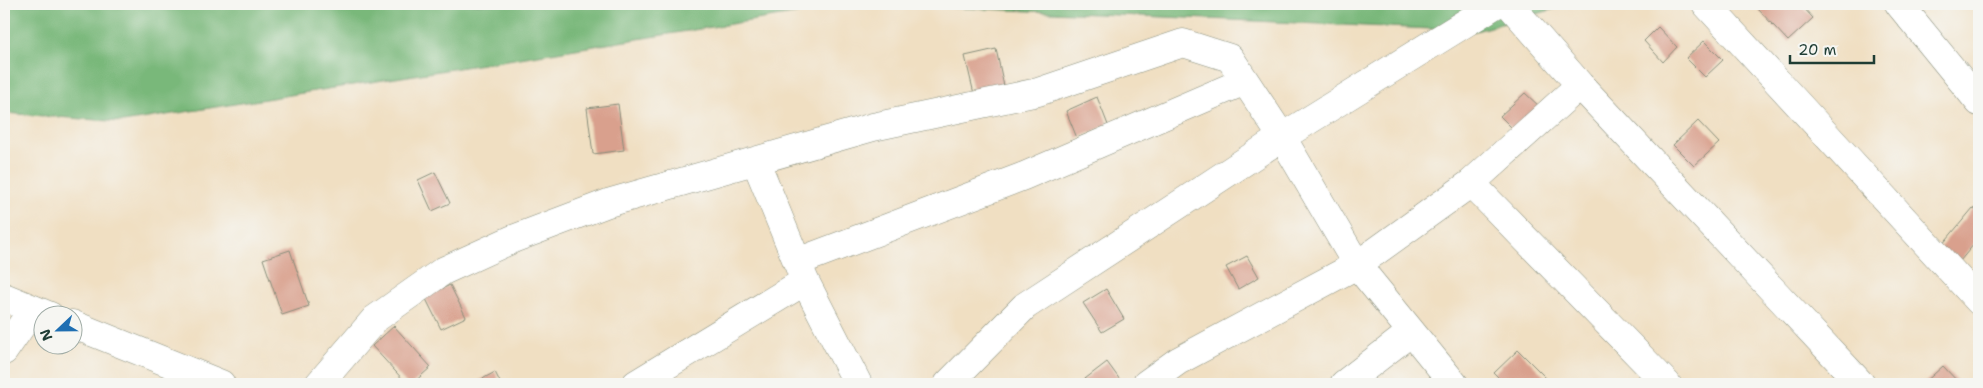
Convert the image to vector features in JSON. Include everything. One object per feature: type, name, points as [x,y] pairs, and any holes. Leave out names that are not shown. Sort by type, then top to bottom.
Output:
[{"type":"street","points":[[948,384],[1024,306],[1282,137],[1496,4]]},
{"type":"street","points":[[1510,4],[1580,85],[1861,384]]},
{"type":"street","points":[[1706,4],[1979,302]]},
{"type":"street","points":[[1899,4],[1979,102]]},
{"type":"street","points":[[319,384],[375,319],[443,271],[513,239],[608,203],[873,127],[1038,92],[1183,43],[1230,58],[1282,137],[1357,265],[1410,333],[1454,384]]},
{"type":"street","points":[[636,384],[801,271],[1245,80]]},
{"type":"street","points":[[1146,384],[1178,361],[1357,265],[1471,182],[1580,85]]},
{"type":"street","points":[[756,162],[801,271],[858,384]]},
{"type":"street","points":[[1471,182],[1667,384]]},
{"type":"street","points":[[4,297],[32,308]]},
{"type":"street","points":[[4,351],[32,322]]},
{"type":"street","points":[[82,328],[222,384]]},
{"type":"street","points":[[1344,384],[1410,333]]},
{"type":"green space","points":[[4,4],[855,4],[123,122],[4,113]]},
{"type":"green space","points":[[872,4],[1572,4],[1476,31]]},
{"type":"building","points":[[1764,4],[1800,4],[1813,18],[1788,41],[1758,9]]},
{"type":"building","points":[[1658,27],[1677,47],[1663,62],[1644,41]]},
{"type":"building","points":[[1704,41],[1723,60],[1705,77],[1686,58]]},
{"type":"building","points":[[996,49],[1005,91],[975,98],[965,56]]},
{"type":"building","points":[[1525,93],[1540,107],[1515,131],[1500,116]]},
{"type":"building","points":[[1097,97],[1108,125],[1077,138],[1066,111]]},
{"type":"building","points":[[618,104],[624,150],[593,154],[587,108]]},
{"type":"building","points":[[1698,121],[1719,143],[1694,166],[1673,145]]},
{"type":"building","points":[[435,172],[450,203],[432,211],[418,180]]},
{"type":"building","points":[[1973,208],[1979,213],[1979,238],[1955,267],[1936,252]]},
{"type":"building","points":[[290,250],[309,306],[282,315],[263,259]]},
{"type":"building","points":[[1247,256],[1259,277],[1238,289],[1226,267]]},
{"type":"building","points":[[450,285],[466,317],[441,329],[425,297]]},
{"type":"building","points":[[1106,289],[1124,319],[1102,332],[1083,303]]},
{"type":"building","points":[[394,326],[431,367],[412,384],[407,384],[372,346]]},
{"type":"building","points":[[1518,350],[1547,379],[1542,384],[1505,384],[1494,373]]},
{"type":"building","points":[[1107,362],[1123,384],[1083,384],[1081,382]]},
{"type":"building","points":[[1943,366],[1960,384],[1923,384]]},
{"type":"building","points":[[495,372],[501,384],[475,383]]}]
